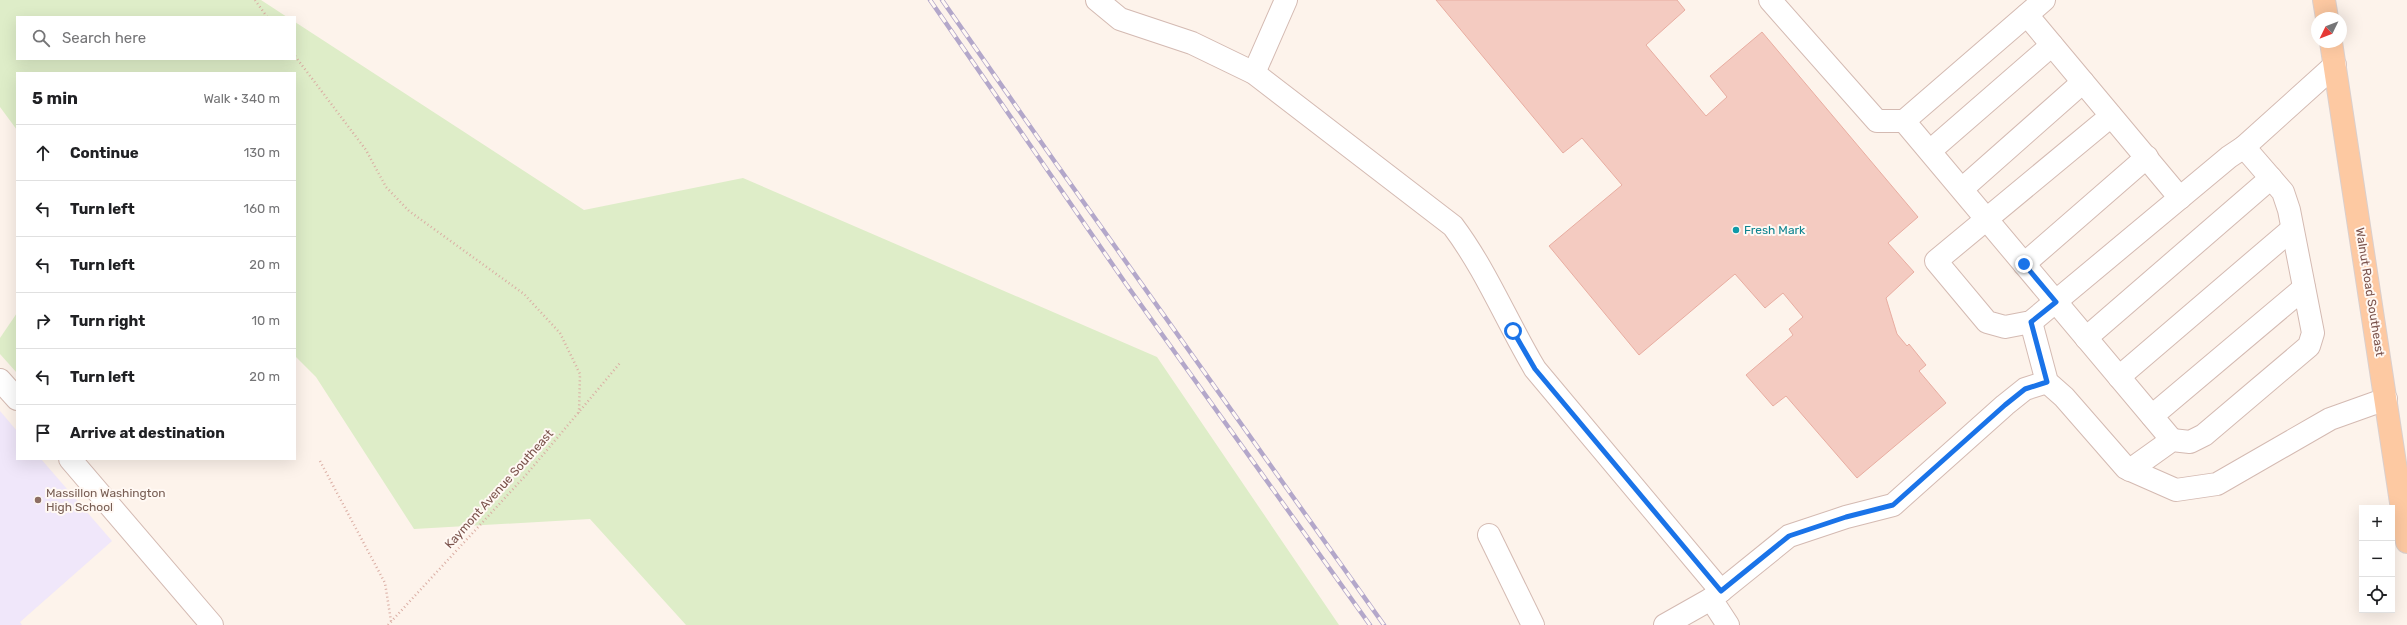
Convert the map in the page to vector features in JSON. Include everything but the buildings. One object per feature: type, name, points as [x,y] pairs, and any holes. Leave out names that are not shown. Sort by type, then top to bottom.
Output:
[{"type":"main road","points":[[2324,0],[2326,12]]},
{"type":"main road","name":"Walnut Road Southeast","points":[[2332,48],[2407,542]]},
{"type":"street","points":[[1097,0],[1120,19],[1192,43],[1254,73],[1453,226],[1474,255],[1513,331],[1535,369],[1716,595],[1728,625]]},
{"type":"street","points":[[1254,73],[1286,0]]},
{"type":"street","points":[[1770,0],[1877,121],[1904,121],[2044,0]]},
{"type":"street","points":[[2026,15],[2180,198]]},
{"type":"street","points":[[1930,152],[2052,45]]},
{"type":"street","points":[[2111,116],[1988,221],[1936,261],[1987,322],[2005,327],[2031,322],[2229,157],[2244,147],[2334,65]]},
{"type":"street","points":[[1962,189],[2083,82]]},
{"type":"street","points":[[1904,121],[2172,440]]},
{"type":"street","points":[[2130,470],[2172,440],[2190,442],[2204,435],[2309,346],[2313,333],[2283,192],[2244,147]]},
{"type":"street","points":[[2024,264],[2146,157]]},
{"type":"street","points":[[2086,338],[2272,178]]},
{"type":"street","points":[[2119,377],[2292,229]]},
{"type":"street","points":[[2152,416],[2304,288]]},
{"type":"street","points":[[2031,322],[2047,382],[2064,397],[2126,468],[2176,490],[2217,484],[2330,419],[2386,399]]},
{"type":"street","points":[[0,380],[16,398]]},
{"type":"street","points":[[1665,625],[1716,595],[1789,536],[1846,517],[1893,505],[2025,389],[2047,382]]},
{"type":"street","points":[[71,460],[212,625]]},
{"type":"street","points":[[1489,535],[1533,625]]},
{"type":"path","points":[[255,0],[266,16]]},
{"type":"path","points":[[296,57],[366,150],[386,187],[409,211],[524,294],[560,333],[580,374],[578,413]]},
{"type":"path","name":"Kaymont Avenue Southeast","points":[[388,625],[526,475],[620,363]]},
{"type":"path","points":[[320,461],[385,583],[392,621]]},
{"type":"shaded area","name":"Massillon Washington High School","points":[[0,411],[16,430],[16,460],[42,460],[112,541],[20,622],[22,625],[0,625]]},
{"type":"green space","points":[[0,0],[261,0],[285,16],[16,16],[16,60],[296,60],[296,23],[584,210],[743,178],[1157,357],[1339,625],[686,625],[590,519],[414,529],[316,377],[296,357],[296,72],[16,72],[16,129],[0,107]]},
{"type":"green space","points":[[16,314],[16,372],[0,354],[0,338]]},
{"type":"railway","points":[[930,0],[1126,284],[1370,625]]},
{"type":"railway","points":[[942,0],[1055,162],[1384,625]]},
{"type":"place","name":"Fresh Mark","points":[[1736,230]]},
{"type":"place","name":"Massillon Washington High School","points":[[38,500]]},
{"type":"route","points":[[1513,331],[1535,369],[1721,591],[1789,536],[1846,517],[1893,505],[2025,389],[2047,382],[2031,322],[2056,302],[2024,264]]}]
